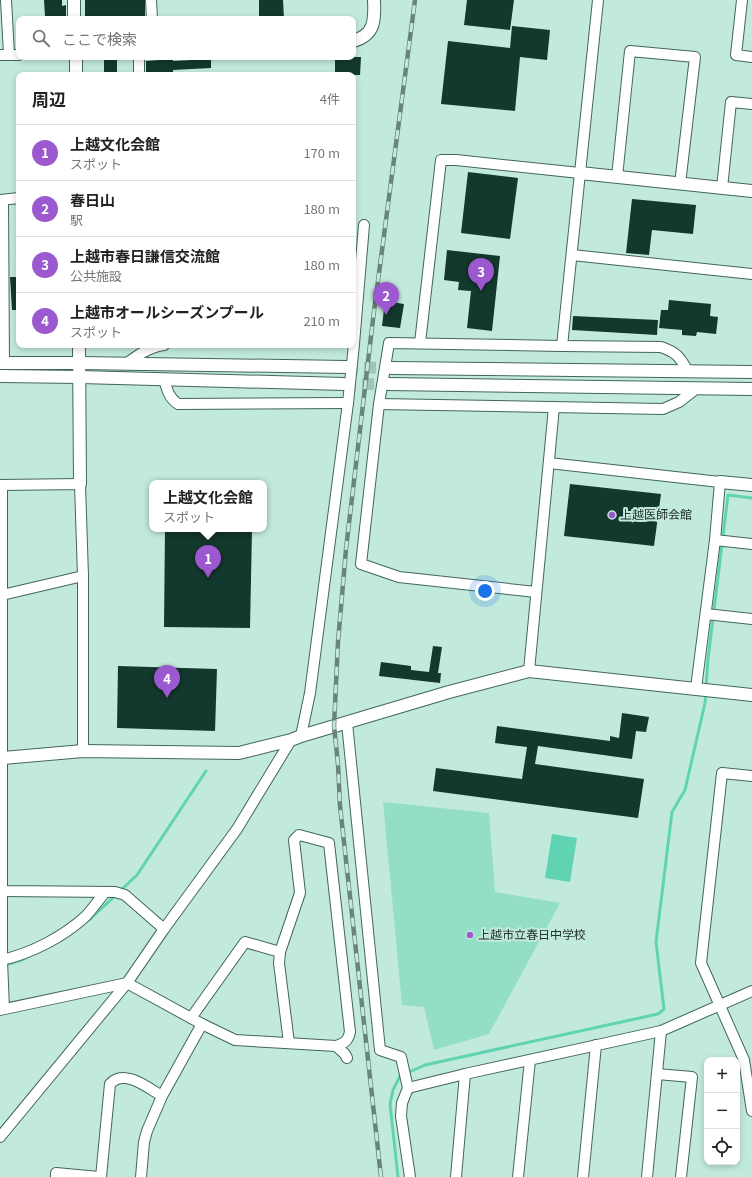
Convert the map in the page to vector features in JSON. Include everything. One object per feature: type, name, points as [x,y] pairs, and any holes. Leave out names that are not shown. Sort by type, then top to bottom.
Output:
[{"type":"street","points":[[6,0],[4,54],[16,54]]},
{"type":"street","points":[[74,0],[74,16]]},
{"type":"street","points":[[151,0],[152,16]]},
{"type":"street","points":[[356,40],[369,34],[375,16],[374,0]]},
{"type":"street","points":[[562,346],[598,0]]},
{"type":"street","points":[[742,0],[736,55],[752,57]]},
{"type":"street","points":[[617,177],[630,51],[695,57],[680,184]]},
{"type":"street","points":[[76,60],[76,72]]},
{"type":"street","points":[[139,60],[139,72]]},
{"type":"street","points":[[722,188],[732,102],[752,104]]},
{"type":"street","points":[[420,343],[441,160],[456,160],[752,191]]},
{"type":"street","points":[[16,198],[2,200],[2,363],[346,367]]},
{"type":"street","points":[[356,320],[364,225]]},
{"type":"street","points":[[572,255],[752,274]]},
{"type":"street","points":[[536,592],[400,577],[361,564],[379,404],[389,342],[661,347],[672,351],[680,358],[687,370]]},
{"type":"street","points":[[79,348],[80,484],[83,576],[83,751]]},
{"type":"street","points":[[126,364],[138,355],[152,348]]},
{"type":"street","points":[[0,1137],[127,983],[164,929],[237,829],[296,738],[310,693],[348,403],[354,348]]},
{"type":"street","points":[[391,368],[687,370],[752,372]]},
{"type":"street","points":[[0,376],[344,384]]},
{"type":"street","points":[[164,379],[169,395],[178,404],[348,403]]},
{"type":"street","points":[[388,384],[752,389]]},
{"type":"street","points":[[379,404],[663,409],[679,402],[697,388]]},
{"type":"street","points":[[529,671],[554,408]]},
{"type":"street","points":[[549,463],[752,485]]},
{"type":"street","points":[[696,688],[715,540],[720,482]]},
{"type":"street","points":[[80,484],[1,485],[1,720],[3,758],[1,806],[2,1009],[127,983],[202,1024],[235,1040],[336,1046],[345,1043],[348,1040],[350,1032],[329,843],[299,835],[295,837],[294,840],[300,893],[280,952],[279,963],[289,1043]]},
{"type":"street","points":[[715,540],[752,544]]},
{"type":"street","points":[[1,588],[83,576]]},
{"type":"street","points":[[706,614],[752,619]]},
{"type":"street","points":[[3,758],[83,751],[239,753],[296,738],[449,692],[529,671],[752,695]]},
{"type":"street","points":[[347,723],[380,1050],[401,1057],[408,1088],[402,1103],[401,1116],[410,1177]]},
{"type":"street","points":[[752,776],[722,773],[701,963],[744,1060],[752,1111]]},
{"type":"street","points":[[2,891],[115,892],[124,894],[164,929]]},
{"type":"street","points":[[2,960],[19,956],[63,934],[86,915],[105,892]]},
{"type":"street","points":[[191,1018],[245,942],[280,952]]},
{"type":"street","points":[[408,1088],[661,1030],[721,1006],[752,991]]},
{"type":"street","points":[[141,1177],[144,1142],[147,1130],[162,1096],[202,1024]]},
{"type":"street","points":[[647,1177],[661,1030]]},
{"type":"street","points":[[583,1177],[596,1045]]},
{"type":"street","points":[[336,1046],[345,1054],[347,1058]]},
{"type":"street","points":[[518,1177],[530,1060]]},
{"type":"street","points":[[456,1177],[465,1074]]},
{"type":"street","points":[[657,1074],[692,1077],[681,1177]]},
{"type":"street","points":[[56,1177],[56,1173],[100,1177],[110,1084],[114,1080],[121,1078],[133,1080],[162,1096]]},
{"type":"shaded area","points":[[383,802],[489,813],[495,892],[560,903],[489,1034],[434,1050],[424,1007],[402,1005]]},
{"type":"shaded area","points":[[552,834],[577,838],[570,882],[545,878]]},
{"type":"building","points":[[44,0],[62,0],[62,6],[66,5],[66,16],[45,16]]},
{"type":"building","points":[[85,0],[145,0],[145,16],[85,16]]},
{"type":"building","points":[[259,0],[283,0],[284,16],[259,16]]},
{"type":"building","points":[[467,0],[514,0],[510,30],[464,25]]},
{"type":"building","points":[[512,26],[550,30],[547,60],[520,57],[515,111],[441,104],[448,41],[510,48]]},
{"type":"building","points":[[356,57],[361,57],[360,75],[356,75],[356,72],[335,72],[335,60],[356,60]]},
{"type":"building","points":[[104,60],[117,60],[117,72],[104,72]]},
{"type":"building","points":[[211,60],[211,68],[173,70],[173,72],[146,72],[146,61]]},
{"type":"building","points":[[468,172],[518,178],[510,239],[461,233]]},
{"type":"building","points":[[632,199],[696,205],[693,234],[652,230],[649,255],[626,253]]},
{"type":"building","points":[[447,250],[500,256],[492,331],[467,328],[471,291],[458,290],[459,282],[444,280]]},
{"type":"building","points":[[10,277],[16,277],[16,310],[12,310]]},
{"type":"building","points":[[669,300],[711,304],[710,316],[718,317],[716,334],[697,332],[696,336],[682,335],[682,330],[659,328],[661,310],[668,310]]},
{"type":"building","points":[[385,301],[404,304],[400,328],[382,326]]},
{"type":"building","points":[[573,316],[658,320],[657,335],[572,330]]},
{"type":"building","name":"上越医師会館","points":[[570,484],[661,494],[654,546],[564,536]]},
{"type":"building","points":[[165,532],[252,532],[250,628],[164,627]]},
{"type":"building","points":[[433,646],[442,647],[438,673],[441,673],[440,683],[379,676],[381,662],[411,666],[411,670],[429,672]]},
{"type":"building","points":[[118,666],[217,669],[215,731],[117,728]]},
{"type":"building","points":[[622,713],[649,717],[646,732],[636,731],[632,759],[538,746],[535,764],[644,779],[638,818],[433,791],[436,768],[522,779],[527,747],[495,743],[497,726],[610,741],[610,736],[619,738]]},
{"type":"waterway","points":[[706,688],[708,659],[728,495],[752,498]]},
{"type":"waterway","points":[[407,1073],[425,1065],[658,1014],[664,1009],[656,942],[672,812],[685,790],[706,693]]},
{"type":"waterway","points":[[120,891],[137,875],[206,771]]},
{"type":"waterway","points":[[89,920],[116,895]]},
{"type":"waterway","points":[[5,965],[28,957]]},
{"type":"waterway","points":[[398,1177],[390,1104],[393,1090],[400,1076],[402,1075]]},
{"type":"tunnel","points":[[346,367],[391,368]]},
{"type":"tunnel","points":[[344,384],[388,384]]},
{"type":"railway","points":[[381,1177],[340,806],[334,726],[338,642],[346,549],[374,311],[415,0]]},
{"type":"place","name":"上越市春日謙信交流館","points":[[481,291]]},
{"type":"place","name":"春日山","points":[[386,315]]},
{"type":"place","name":"上越医師会館","points":[[612,515]]},
{"type":"place","name":"上越文化会館","points":[[208,578]]},
{"type":"place","name":"上越市オールシーズンプール","points":[[167,698]]},
{"type":"place","name":"上越市立春日中学校","points":[[470,935]]}]
